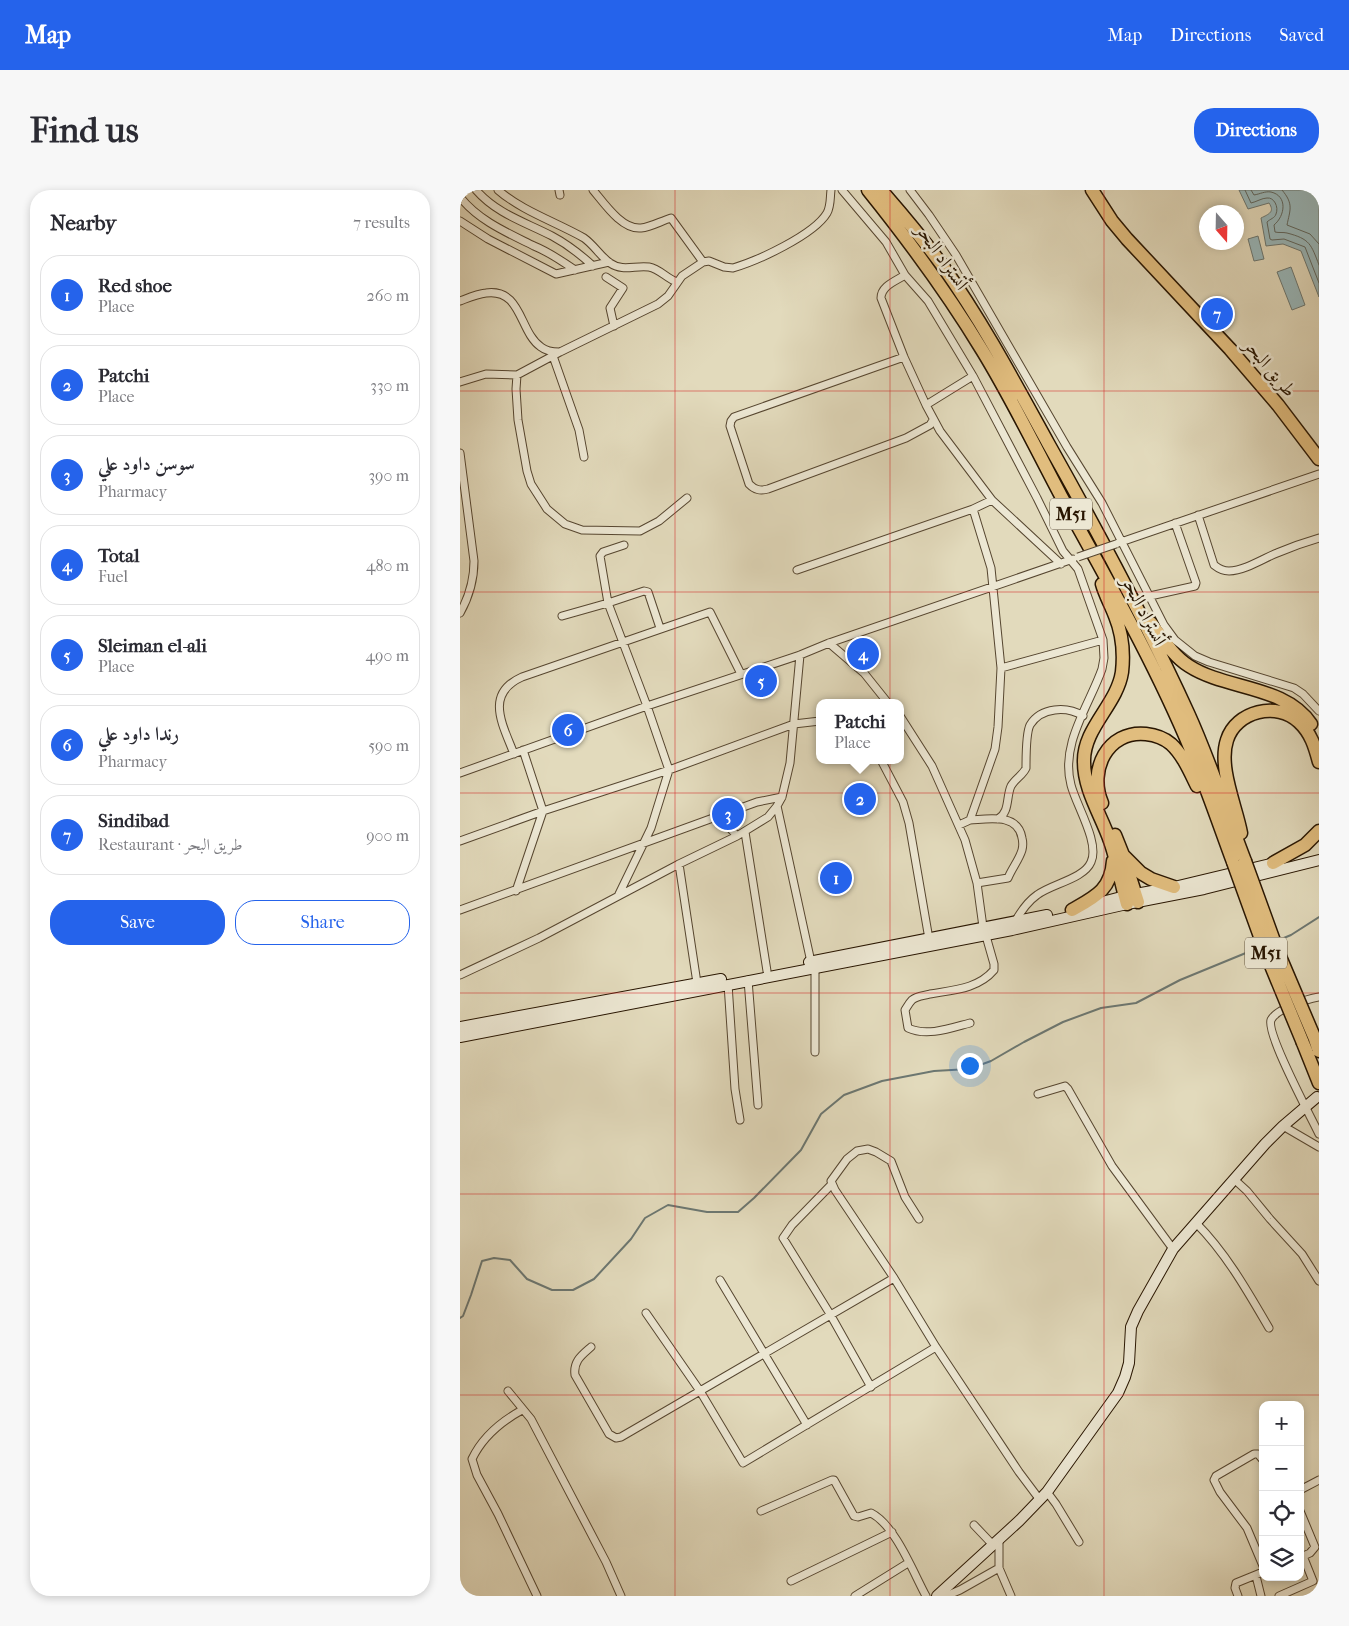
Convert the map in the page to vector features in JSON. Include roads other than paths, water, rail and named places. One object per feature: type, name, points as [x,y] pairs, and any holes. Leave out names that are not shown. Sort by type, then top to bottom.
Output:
[{"type":"highway","name":"أتستراد البحر","points":[[868,190],[921,257],[983,351],[1121,606],[1191,750],[1214,810],[1240,859]]},
{"type":"highway","name":"أتستراد البحر","points":[[881,190],[924,242],[972,311],[1057,459],[1138,610],[1202,745],[1240,859],[1267,956],[1312,1044],[1319,1084]]},
{"type":"highway","name":"طريق البحر","points":[[1092,190],[1112,221],[1127,239],[1230,348],[1278,405],[1319,459]]},
{"type":"highway","points":[[1097,562],[1103,589],[1116,617],[1123,662],[1122,675],[1116,690],[1092,731],[1085,750],[1085,775],[1091,795],[1118,856],[1151,879],[1174,887]]},
{"type":"highway","points":[[1138,610],[1150,622],[1178,658],[1189,666],[1213,678],[1275,697],[1289,704],[1308,720],[1319,740]]},
{"type":"highway","points":[[1240,859],[1243,839],[1224,761],[1227,740],[1232,730],[1244,717],[1257,712],[1267,710],[1287,714],[1297,720],[1311,737],[1319,762]]},
{"type":"highway","points":[[1131,899],[1099,797],[1097,771],[1106,751],[1114,742],[1138,733],[1159,737],[1170,744],[1183,759],[1202,796],[1214,810]]},
{"type":"highway","points":[[1273,863],[1305,845],[1319,831]]},
{"type":"highway","points":[[1072,910],[1092,898],[1106,885],[1118,856]]},
{"type":"main road","points":[[460,1027],[697,983],[813,965],[985,932],[1131,899],[1273,863],[1319,854]]},
{"type":"main road","points":[[460,1036],[748,980],[929,939],[985,932],[1015,922],[1072,910],[1204,888],[1319,860]]},
{"type":"main road","points":[[937,1596],[1043,1496],[1118,1393],[1126,1377],[1129,1363],[1131,1328],[1134,1319],[1174,1249],[1265,1144],[1317,1097]]},
{"type":"street","points":[[460,192],[465,190]]},
{"type":"street","points":[[476,190],[493,206],[517,221],[558,239],[575,250],[593,266]]},
{"type":"street","points":[[498,190],[525,208],[588,241],[609,262],[622,268],[641,266],[654,268],[669,279],[677,282]]},
{"type":"street","points":[[593,190],[619,220],[630,227],[641,228],[671,218],[703,262]]},
{"type":"street","points":[[460,382],[486,374],[517,375],[666,299],[677,282],[686,273],[703,262],[710,261],[724,267],[733,268],[776,250],[815,225],[826,215],[831,190]]},
{"type":"street","points":[[842,190],[886,242],[905,275],[928,301],[973,376],[1063,551],[1074,558],[1103,640],[1104,658],[1102,669],[1070,750],[1069,773],[1075,797],[1092,842],[1092,860],[1083,872],[1038,894],[1028,902],[1015,922]]},
{"type":"street","points":[[910,190],[930,215],[960,261],[1102,502],[1119,543],[1150,596],[1164,625],[1175,640],[1195,656],[1209,662],[1294,688],[1304,694],[1319,711]]},
{"type":"street","points":[[460,197],[477,214],[491,224],[543,250],[575,270]]},
{"type":"street","points":[[460,221],[488,239],[541,265],[552,273],[558,274],[609,262]]},
{"type":"street","points":[[905,275],[888,286],[881,294],[882,303],[933,420],[992,500],[1062,564]]},
{"type":"street","points":[[606,277],[623,288],[610,308],[614,326]]},
{"type":"street","points":[[460,302],[485,293],[504,295],[515,307],[538,345],[556,354],[579,430],[584,457]]},
{"type":"street","points":[[904,357],[734,417],[731,420],[730,426],[749,484],[758,490],[768,489],[906,438],[930,424],[933,420]]},
{"type":"street","points":[[517,375],[517,413],[531,484],[547,509],[566,524],[582,530],[640,531],[660,521],[688,498]]},
{"type":"street","points":[[926,405],[973,376]]},
{"type":"street","points":[[460,454],[474,561],[469,594],[460,613]]},
{"type":"street","points":[[460,773],[647,706],[800,655],[829,643],[1319,474]]},
{"type":"street","points":[[798,570],[974,509],[992,500]]},
{"type":"street","points":[[970,820],[995,749],[1001,668],[991,568],[974,509]]},
{"type":"street","points":[[1198,515],[1214,565],[1224,570],[1237,570],[1246,567],[1287,548],[1319,538]]},
{"type":"street","points":[[1150,596],[1195,586],[1196,582],[1175,523]]},
{"type":"street","points":[[619,895],[651,828],[669,770],[608,603],[600,556],[604,552],[624,545]]},
{"type":"street","points":[[562,616],[644,591],[648,592],[660,628]]},
{"type":"street","points":[[514,754],[498,707],[503,690],[508,685],[522,677],[660,628],[710,612],[741,674]]},
{"type":"street","points":[[1001,668],[1103,640]]},
{"type":"street","points":[[829,643],[864,673],[885,699]]},
{"type":"street","points":[[460,975],[539,938],[679,864],[745,832],[768,816],[782,797],[790,763],[800,655]]},
{"type":"street","points":[[998,819],[1003,816],[1010,788],[1026,768],[1030,725],[1040,715],[1058,708],[1074,711],[1082,716]]},
{"type":"street","points":[[460,841],[543,811],[669,770],[794,724],[816,721]]},
{"type":"street","points":[[904,722],[932,766],[965,840],[977,883],[985,932],[994,964],[994,970],[990,976],[977,984],[918,997],[910,1001],[905,1010],[908,1028],[916,1032],[936,1031],[970,1024]]},
{"type":"street","points":[[516,891],[543,811],[524,750]]},
{"type":"street","points":[[883,764],[902,802],[909,823],[929,939]]},
{"type":"street","points":[[460,910],[757,802],[782,797]]},
{"type":"street","points":[[977,883],[1008,878],[1022,850],[1021,832],[1007,804]]},
{"type":"street","points":[[777,806],[813,965],[815,1052]]},
{"type":"street","points":[[719,816],[737,836]]},
{"type":"street","points":[[959,825],[970,820],[998,819],[1017,825]]},
{"type":"street","points":[[745,832],[767,971]]},
{"type":"street","points":[[679,864],[697,983]]},
{"type":"street","points":[[748,980],[758,1105]]},
{"type":"street","points":[[728,984],[735,1088],[740,1120]]},
{"type":"street","points":[[1319,997],[1295,1004],[1276,1014],[1271,1021],[1272,1035],[1319,1134]]},
{"type":"street","points":[[1038,1094],[1064,1086],[1068,1089],[1112,1166],[1174,1249]]},
{"type":"street","points":[[1283,1126],[1319,1147]]},
{"type":"street","points":[[871,1387],[830,1314],[783,1238],[792,1224],[831,1184],[833,1178],[847,1159],[856,1151],[868,1149],[891,1161],[905,1197],[919,1219]]},
{"type":"street","points":[[1235,1180],[1247,1191],[1270,1220],[1302,1254],[1319,1281]]},
{"type":"street","points":[[831,1184],[1019,1472],[1043,1496],[1056,1504],[1079,1542]]},
{"type":"street","points":[[1196,1223],[1206,1233],[1243,1284],[1269,1328]]},
{"type":"street","points":[[591,1347],[578,1359],[574,1368],[575,1375],[609,1434],[613,1438],[621,1437],[894,1278]]},
{"type":"street","points":[[720,1280],[807,1425]]},
{"type":"street","points":[[646,1313],[700,1391],[743,1463],[936,1347]]},
{"type":"street","points":[[508,1392],[531,1419],[606,1562],[621,1596]]},
{"type":"street","points":[[522,1410],[509,1417],[489,1435],[477,1449],[472,1459],[477,1475],[537,1596]]},
{"type":"street","points":[[1259,1455],[1254,1454],[1216,1476],[1214,1480],[1220,1492],[1247,1528],[1259,1556]]},
{"type":"street","points":[[761,1511],[834,1480],[854,1516],[858,1517],[871,1512],[892,1532],[926,1596]]},
{"type":"street","points":[[1304,1488],[1319,1480]]},
{"type":"street","points":[[1304,1521],[1315,1547],[1312,1552],[1304,1556]]},
{"type":"street","points":[[974,1525],[996,1542],[998,1568],[1011,1596]]},
{"type":"street","points":[[792,1581],[892,1532]]},
{"type":"street","points":[[1280,1596],[1313,1581],[1304,1561]]},
{"type":"street","points":[[855,1596],[908,1563]]},
{"type":"street","points":[[946,1596],[998,1568]]},
{"type":"street","points":[[1238,1596],[1235,1588],[1236,1584],[1259,1574]]},
{"type":"street","points":[[1260,1581],[1261,1596]]},
{"type":"water","points":[[1239,190],[1319,190],[1319,297],[1301,251],[1283,244],[1266,246],[1261,218],[1271,211],[1269,203],[1248,209]]},
{"type":"water","points":[[1258,236],[1264,259],[1254,261],[1248,239]]},
{"type":"water","points":[[1291,267],[1305,305],[1292,310],[1277,272]]},
{"type":"waterway","points":[[1279,940],[1291,935],[1319,917]]},
{"type":"waterway","points":[[460,1318],[463,1316],[482,1261],[494,1258],[510,1260],[527,1279],[552,1290],[573,1290],[594,1279],[631,1239],[645,1218],[668,1205],[707,1212],[738,1212],[801,1150],[821,1114],[844,1095],[882,1081],[934,1071],[969,1069],[991,1061],[1063,1022],[1101,1008],[1136,1003],[1180,980],[1258,948]]},
{"type":"place","name":"Sindibad","points":[[1217,314]]},
{"type":"place","name":"Total","points":[[863,654]]},
{"type":"place","name":"Sleiman el-ali","points":[[761,681]]},
{"type":"place","name":"رندا داود علي","points":[[568,730]]},
{"type":"place","name":"Patchi","points":[[860,799]]},
{"type":"place","name":"سوسن داود علي","points":[[728,814]]},
{"type":"place","name":"Red shoe","points":[[836,878]]}]
